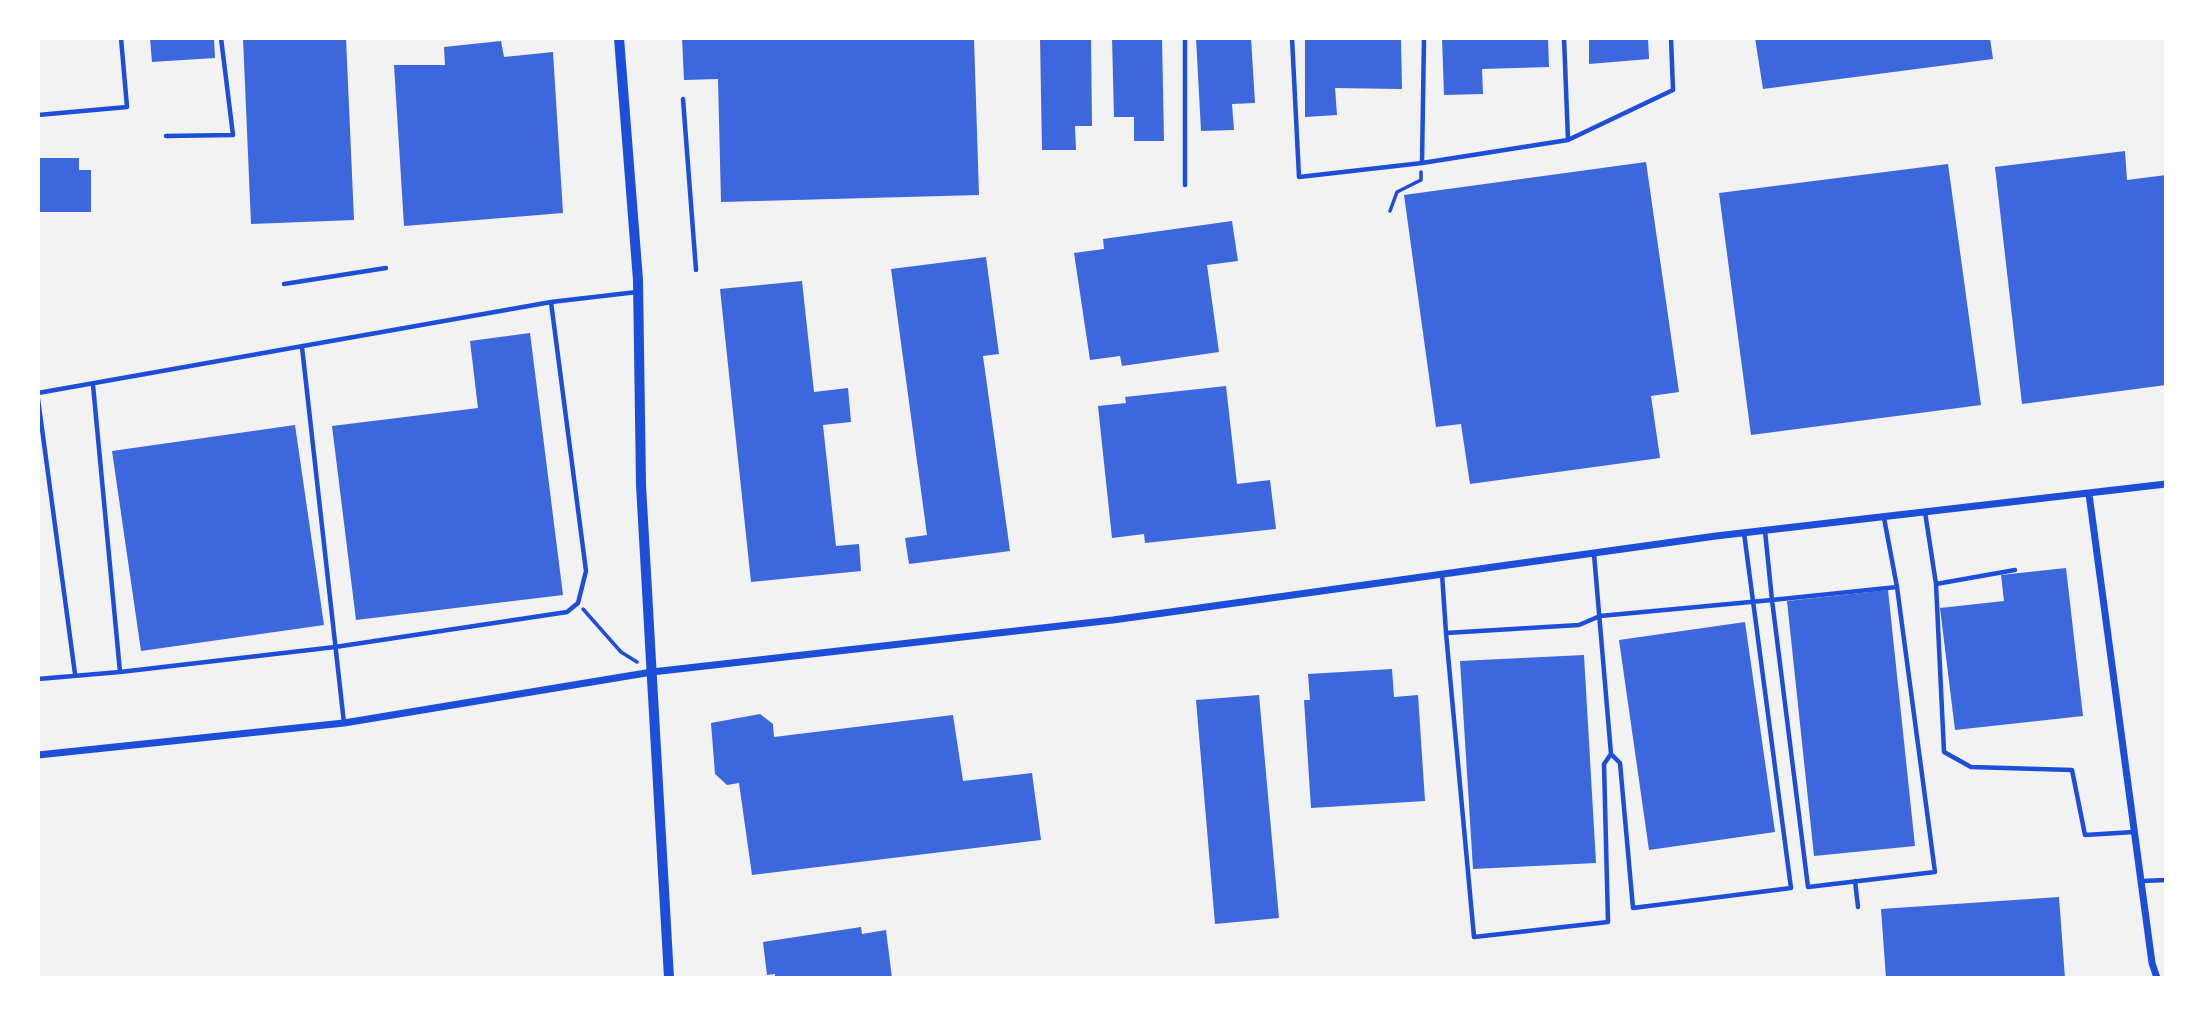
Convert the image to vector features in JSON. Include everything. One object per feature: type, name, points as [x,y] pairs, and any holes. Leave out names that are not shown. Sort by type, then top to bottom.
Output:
[{"type":"street","points":[[619,38],[638,292],[641,485],[669,978]]},
{"type":"street","points":[[38,755],[344,723],[652,672],[1113,620],[1744,532],[2165,484]]},
{"type":"street","points":[[2089,494],[2152,963],[2157,978]]},
{"type":"lane","points":[[38,115],[127,107],[121,38]]},
{"type":"lane","points":[[166,136],[233,135],[221,38]]},
{"type":"lane","points":[[1185,38],[1185,185]]},
{"type":"lane","points":[[1292,38],[1299,177],[1422,163],[1568,139],[1672,90],[1671,38]]},
{"type":"lane","points":[[1422,163],[1424,38]]},
{"type":"lane","points":[[1564,38],[1568,139]]},
{"type":"lane","points":[[683,99],[696,270]]},
{"type":"lane","points":[[284,284],[386,268]]},
{"type":"lane","points":[[75,674],[38,396],[551,302],[638,292]]},
{"type":"lane","points":[[38,679],[335,647],[567,612],[578,603],[586,571],[551,302]]},
{"type":"lane","points":[[302,347],[344,723]]},
{"type":"lane","points":[[93,386],[120,672]]},
{"type":"lane","points":[[1925,512],[1936,584],[1944,752],[1971,767],[2072,770],[2085,835],[2134,832]]},
{"type":"lane","points":[[1765,531],[1808,887],[1936,872],[1898,587],[1884,518]]},
{"type":"lane","points":[[1611,754],[1620,763],[1633,908],[1791,888],[1744,532]]},
{"type":"lane","points":[[1442,574],[1474,937],[1608,922],[1604,764],[1611,754],[1594,552]]},
{"type":"lane","points":[[1936,584],[2015,569]]},
{"type":"lane","points":[[1446,633],[1580,625],[1600,616],[1898,587]]},
{"type":"lane","points":[[2141,881],[2165,880]]},
{"type":"lane","points":[[1854,881],[1858,907]]},
{"type":"path","points":[[1390,211],[1397,192],[1421,180],[1422,163]]},
{"type":"path","points":[[578,603],[621,652],[652,672]]},
{"type":"building","points":[[150,38],[214,38],[215,58],[152,62]]},
{"type":"building","points":[[243,38],[346,38],[354,220],[251,224]]},
{"type":"building","points":[[682,38],[974,38],[979,195],[721,202],[718,79],[684,80]]},
{"type":"building","points":[[1040,38],[1091,38],[1092,126],[1075,126],[1076,150],[1042,150]]},
{"type":"building","points":[[1112,38],[1162,38],[1164,141],[1134,141],[1134,117],[1114,117]]},
{"type":"building","points":[[1196,38],[1251,38],[1255,103],[1232,104],[1234,130],[1201,131]]},
{"type":"building","points":[[1305,38],[1401,38],[1402,89],[1335,88],[1337,115],[1305,117]]},
{"type":"building","points":[[1442,38],[1548,38],[1549,67],[1482,69],[1483,94],[1444,95]]},
{"type":"building","points":[[1589,38],[1648,38],[1649,59],[1589,64]]},
{"type":"building","points":[[1755,38],[1990,38],[1993,59],[1763,89]]},
{"type":"building","points":[[501,41],[504,57],[553,52],[563,213],[404,226],[394,65],[445,65],[444,47]]},
{"type":"building","points":[[2125,151],[2127,180],[2166,175],[2166,385],[2022,404],[1995,167]]},
{"type":"building","points":[[38,158],[79,158],[79,170],[91,170],[91,212],[38,212]]},
{"type":"building","points":[[1646,162],[1679,392],[1651,396],[1660,458],[1470,484],[1461,424],[1436,427],[1404,195]]},
{"type":"building","points":[[1948,164],[1981,405],[1751,435],[1719,193]]},
{"type":"building","points":[[1232,221],[1238,261],[1207,265],[1219,352],[1122,366],[1120,356],[1090,360],[1074,253],[1104,249],[1103,239]]},
{"type":"building","points":[[986,257],[999,354],[983,356],[1010,551],[909,564],[905,538],[927,535],[891,269]]},
{"type":"building","points":[[802,281],[814,392],[848,388],[851,422],[823,425],[836,546],[859,544],[861,571],[751,582],[720,289]]},
{"type":"building","points":[[530,333],[563,595],[356,620],[332,426],[478,408],[470,341]]},
{"type":"building","points":[[1226,386],[1237,484],[1270,480],[1276,529],[1145,543],[1144,534],[1112,538],[1098,406],[1126,403],[1125,397]]},
{"type":"building","points":[[295,425],[324,625],[141,651],[112,451]]},
{"type":"building","points":[[2066,568],[2083,716],[1955,730],[1940,608],[2004,601],[2001,575]]},
{"type":"building","points":[[1888,590],[1915,846],[1814,856],[1787,601]]},
{"type":"building","points":[[1745,622],[1775,832],[1649,850],[1619,640]]},
{"type":"building","points":[[1584,655],[1596,863],[1473,869],[1460,661]]},
{"type":"building","points":[[1392,669],[1394,697],[1418,695],[1425,801],[1311,808],[1304,700],[1310,700],[1308,674]]},
{"type":"building","points":[[1259,695],[1279,918],[1215,924],[1196,700]]},
{"type":"building","points":[[760,714],[773,724],[774,737],[953,715],[963,781],[1032,773],[1041,840],[752,875],[739,783],[727,785],[715,774],[711,723]]},
{"type":"building","points":[[2059,897],[2065,978],[1886,978],[1881,909]]},
{"type":"building","points":[[861,927],[862,934],[886,930],[892,978],[775,978],[775,974],[767,975],[763,942]]}]
